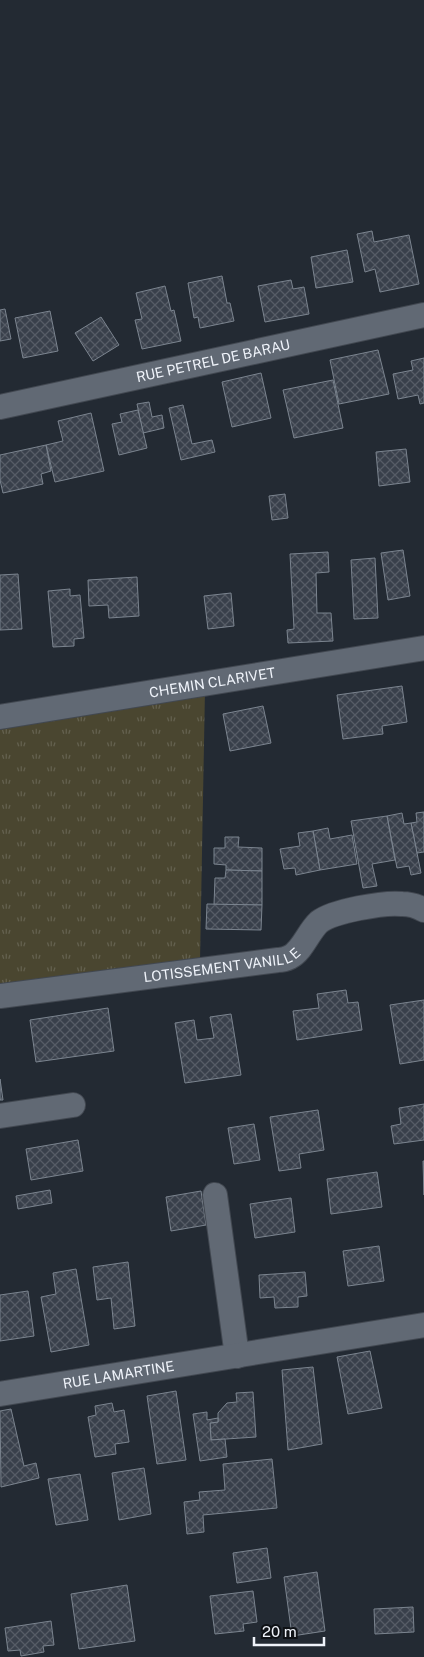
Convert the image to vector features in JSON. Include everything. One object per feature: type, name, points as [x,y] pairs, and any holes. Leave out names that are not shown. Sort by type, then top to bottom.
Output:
[{"type":"street","name":"RUE PETREL DE BARAU","points":[[0,407],[424,315]]},
{"type":"street","name":"CHEMIN CLARIVET","points":[[0,717],[424,648]]},
{"type":"street","name":"LOTISSEMENT VANILLE","points":[[0,996],[278,960],[290,957],[295,953],[317,924],[333,914],[387,904],[416,906],[424,910]]},
{"type":"street","points":[[0,1116],[73,1105]]},
{"type":"street","points":[[216,1196],[237,1356]]},
{"type":"street","name":"RUE LAMARTINE","points":[[0,1394],[424,1325]]},
{"type":"green space","points":[[205,689],[200,962],[0,990],[0,725]]},
{"type":"building","points":[[372,231],[374,242],[409,235],[419,284],[380,292],[375,269],[365,272],[357,234]]},
{"type":"building","points":[[347,250],[353,282],[316,288],[311,257]]},
{"type":"building","points":[[222,276],[227,303],[230,303],[234,321],[200,328],[198,317],[194,318],[188,283]]},
{"type":"building","points":[[291,280],[293,289],[304,287],[309,314],[265,322],[258,286]]},
{"type":"building","points":[[165,286],[171,311],[174,310],[181,341],[142,349],[135,320],[142,319],[136,293]]},
{"type":"building","points":[[5,309],[11,339],[0,341],[0,310]]},
{"type":"building","points":[[50,311],[58,351],[23,358],[15,318]]},
{"type":"building","points":[[101,317],[119,345],[93,361],[75,333]]},
{"type":"building","points":[[378,350],[389,394],[339,404],[330,360]]},
{"type":"building","points":[[424,358],[424,403],[420,404],[418,395],[398,399],[393,374],[413,370],[411,361]]},
{"type":"building","points":[[261,373],[271,418],[232,427],[222,382]]},
{"type":"building","points":[[333,380],[343,428],[294,438],[283,390]]},
{"type":"building","points":[[149,402],[152,417],[162,415],[164,428],[143,433],[137,404]]},
{"type":"building","points":[[183,405],[192,444],[212,440],[215,452],[181,460],[169,408]]},
{"type":"building","points":[[138,410],[147,448],[119,455],[112,424],[122,422],[120,414]]},
{"type":"building","points":[[91,413],[104,471],[55,482],[46,445],[63,441],[58,421]]},
{"type":"building","points":[[46,445],[51,471],[41,474],[43,484],[3,493],[0,480],[0,455]]},
{"type":"building","points":[[406,449],[410,482],[379,486],[376,452]]},
{"type":"building","points":[[285,494],[288,518],[272,520],[269,496]]},
{"type":"building","points":[[403,550],[410,596],[388,600],[381,553]]},
{"type":"building","points":[[328,552],[329,572],[316,573],[317,613],[331,613],[333,641],[288,643],[287,630],[294,629],[290,554]]},
{"type":"building","points":[[375,558],[378,618],[354,619],[351,560]]},
{"type":"building","points":[[18,574],[22,629],[0,630],[0,575]]},
{"type":"building","points":[[137,577],[139,616],[109,618],[108,605],[89,606],[88,580]]},
{"type":"building","points":[[70,589],[70,596],[80,595],[84,638],[74,639],[74,646],[53,647],[48,591]]},
{"type":"building","points":[[231,593],[234,626],[208,629],[204,596]]},
{"type":"building","points":[[402,686],[407,722],[382,726],[383,734],[343,739],[337,695]]},
{"type":"building","points":[[263,706],[271,743],[230,751],[223,714]]},
{"type":"building","points":[[424,812],[424,852],[417,853],[411,823],[417,822],[416,813]]},
{"type":"building","points":[[402,813],[404,824],[411,823],[421,873],[411,875],[409,866],[397,868],[387,816]]},
{"type":"building","points":[[387,816],[395,860],[372,864],[377,886],[363,888],[351,821]]},
{"type":"building","points":[[328,828],[330,839],[352,835],[357,864],[320,870],[313,831]]},
{"type":"building","points":[[313,831],[320,870],[296,875],[295,868],[284,869],[280,849],[300,846],[298,833]]},
{"type":"building","points":[[225,837],[239,837],[238,847],[262,848],[262,871],[226,870],[226,865],[214,864],[214,848],[225,848]]},
{"type":"building","points":[[226,870],[262,871],[262,905],[214,905],[215,878],[225,878]]},
{"type":"building","points":[[207,904],[262,905],[261,930],[206,929]]},
{"type":"building","points":[[346,990],[348,1003],[358,1002],[362,1030],[297,1040],[293,1011],[319,1008],[317,994]]},
{"type":"building","points":[[424,1000],[424,1060],[400,1064],[390,1005]]},
{"type":"building","points":[[108,1008],[114,1051],[36,1062],[30,1020]]},
{"type":"building","points":[[231,1014],[241,1075],[185,1083],[175,1023],[194,1020],[197,1040],[214,1038],[210,1017]]},
{"type":"building","points":[[0,1079],[3,1100],[0,1100]]},
{"type":"building","points":[[424,1104],[424,1140],[394,1144],[391,1126],[401,1124],[399,1108]]},
{"type":"building","points":[[318,1110],[324,1150],[299,1154],[301,1168],[279,1171],[270,1117]]},
{"type":"building","points":[[254,1124],[260,1160],[234,1164],[228,1128]]},
{"type":"building","points":[[78,1140],[83,1171],[31,1180],[26,1149]]},
{"type":"building","points":[[423,1161],[424,1161],[424,1195]]},
{"type":"building","points":[[377,1172],[382,1207],[331,1214],[327,1179]]},
{"type":"building","points":[[50,1190],[52,1203],[18,1209],[16,1196]]},
{"type":"building","points":[[201,1191],[206,1225],[171,1231],[166,1197]]},
{"type":"building","points":[[291,1198],[295,1232],[255,1238],[250,1204]]},
{"type":"building","points":[[379,1246],[384,1281],[348,1286],[343,1251]]},
{"type":"building","points":[[128,1262],[135,1326],[114,1329],[111,1298],[97,1300],[93,1267]]},
{"type":"building","points":[[76,1269],[89,1345],[51,1352],[41,1297],[56,1294],[53,1273]]},
{"type":"building","points":[[305,1272],[307,1296],[298,1297],[298,1307],[275,1308],[274,1297],[260,1298],[259,1275]]},
{"type":"building","points":[[28,1291],[34,1336],[0,1341],[0,1295]]},
{"type":"building","points":[[370,1351],[382,1408],[348,1414],[337,1357]]},
{"type":"building","points":[[313,1367],[322,1444],[288,1450],[282,1370]]},
{"type":"building","points":[[176,1391],[186,1460],[157,1464],[147,1396]]},
{"type":"building","points":[[253,1392],[256,1437],[211,1440],[210,1423],[218,1422],[218,1413],[227,1403],[237,1402],[236,1393]]},
{"type":"building","points":[[112,1403],[114,1412],[124,1410],[129,1442],[115,1444],[116,1454],[95,1457],[88,1417],[96,1415],[95,1406]]},
{"type":"building","points":[[11,1409],[24,1466],[36,1463],[39,1478],[1,1487],[0,1411]]},
{"type":"building","points":[[207,1412],[207,1420],[218,1418],[218,1422],[210,1423],[211,1440],[225,1439],[227,1457],[200,1461],[193,1414]]},
{"type":"building","points":[[272,1459],[277,1508],[203,1515],[204,1532],[187,1534],[184,1502],[200,1500],[199,1492],[225,1490],[223,1464]]},
{"type":"building","points":[[144,1468],[151,1514],[119,1520],[112,1473]]},
{"type":"building","points":[[80,1474],[88,1520],[56,1525],[48,1479]]},
{"type":"building","points":[[267,1548],[271,1578],[237,1583],[233,1553]]},
{"type":"building","points":[[317,1572],[325,1631],[292,1636],[284,1577]]},
{"type":"building","points":[[127,1585],[135,1641],[79,1649],[71,1594]]},
{"type":"building","points":[[253,1591],[257,1622],[243,1624],[244,1631],[215,1634],[210,1596]]},
{"type":"building","points":[[413,1607],[414,1632],[375,1634],[374,1609]]},
{"type":"building","points":[[51,1621],[54,1645],[43,1646],[44,1652],[21,1656],[20,1650],[8,1651],[5,1628]]}]
